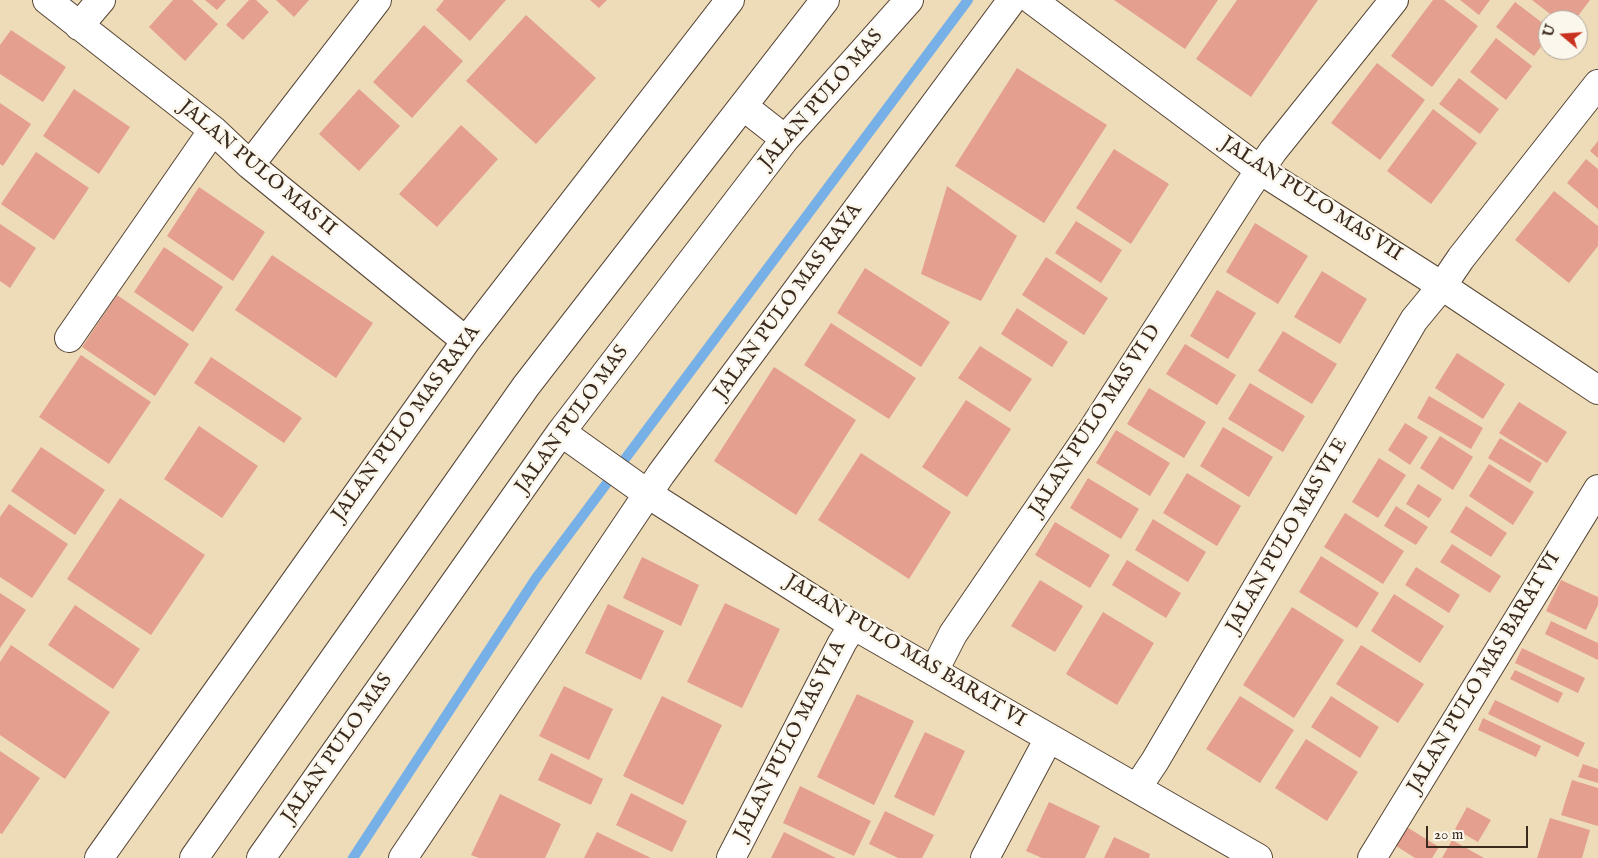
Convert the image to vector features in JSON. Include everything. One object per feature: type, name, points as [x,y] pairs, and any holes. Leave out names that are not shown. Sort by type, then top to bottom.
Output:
[{"type":"street","name":"JALAN PULO MAS II","points":[[47,0],[213,130],[250,165],[466,341]]},
{"type":"street","points":[[79,26],[101,0]]},
{"type":"street","points":[[250,165],[377,0]]},
{"type":"street","name":"JALAN PULO MAS RAYA","points":[[99,858],[466,341],[730,0]]},
{"type":"street","points":[[194,858],[526,386],[825,0]]},
{"type":"street","name":"JALAN PULO MAS","points":[[261,858],[570,438],[785,139],[909,0]]},
{"type":"street","name":"JALAN PULO MAS RAYA","points":[[403,858],[639,488],[661,474],[1012,0]]},
{"type":"street","name":"JALAN PULO MAS VII","points":[[1032,0],[1260,170],[1442,286],[1598,390]]},
{"type":"street","name":"JALAN PULO MAS VI D","points":[[934,671],[953,634],[1091,432],[1273,150],[1394,0]]},
{"type":"street","name":"JALAN PULO MAS VI E","points":[[1137,788],[1414,320],[1598,84]]},
{"type":"street","points":[[742,106],[785,139]]},
{"type":"street","points":[[69,338],[213,130]]},
{"type":"street","name":"JALAN PULO MAS BARAT VI","points":[[570,438],[639,488],[853,624],[1137,788],[1226,850],[1258,858]]},
{"type":"street","name":"JALAN PULO MAS BARAT VI","points":[[1372,858],[1598,489]]},
{"type":"street","name":"JALAN PULO MAS VI A","points":[[731,858],[853,624]]},
{"type":"street","points":[[985,858],[1049,738]]},
{"type":"building","points":[[173,0],[192,0],[218,24],[185,61],[149,27]]},
{"type":"building","points":[[205,0],[226,0],[217,10]]},
{"type":"building","points":[[249,0],[256,0],[269,12],[243,40],[226,25]]},
{"type":"building","points":[[276,0],[309,0],[294,17]]},
{"type":"building","points":[[444,0],[506,0],[470,41],[436,10]]},
{"type":"building","points":[[590,0],[607,0],[599,8]]},
{"type":"building","points":[[1114,0],[1218,0],[1185,49]]},
{"type":"building","points":[[1237,0],[1318,0],[1251,97],[1196,59]]},
{"type":"building","points":[[1433,0],[1444,0],[1478,26],[1432,87],[1391,56]]},
{"type":"building","points":[[1460,0],[1490,0],[1479,15]]},
{"type":"building","points":[[1532,0],[1590,0],[1582,10],[1545,10]]},
{"type":"building","points":[[1515,2],[1538,19],[1538,51],[1534,56],[1496,27]]},
{"type":"building","points":[[526,15],[596,78],[536,144],[466,81]]},
{"type":"building","points":[[424,25],[463,61],[412,118],[373,82]]},
{"type":"building","points":[[11,30],[66,67],[43,102],[0,74],[0,45]]},
{"type":"building","points":[[1496,38],[1532,66],[1506,100],[1470,72]]},
{"type":"building","points":[[1377,63],[1425,100],[1380,160],[1331,123]]},
{"type":"building","points":[[1017,68],[1107,125],[1044,223],[955,166]]},
{"type":"building","points":[[1459,78],[1499,109],[1480,134],[1439,104]]},
{"type":"building","points":[[74,89],[130,127],[99,174],[43,136]]},
{"type":"building","points":[[359,89],[400,126],[359,171],[319,134]]},
{"type":"building","points":[[0,103],[31,124],[3,166],[0,164]]},
{"type":"building","points":[[1433,109],[1477,143],[1431,204],[1387,171]]},
{"type":"building","points":[[461,125],[498,159],[437,227],[399,194]]},
{"type":"building","points":[[1598,141],[1598,158],[1590,151]]},
{"type":"building","points":[[1114,149],[1169,184],[1131,244],[1076,208]]},
{"type":"building","points":[[36,152],[89,188],[54,240],[1,204]]},
{"type":"building","points":[[1586,159],[1598,169],[1598,209],[1567,183]]},
{"type":"building","points":[[947,186],[1017,236],[981,301],[921,274]]},
{"type":"building","points":[[199,187],[265,232],[233,281],[167,236]]},
{"type":"building","points":[[1554,191],[1598,226],[1598,246],[1569,283],[1515,240]]},
{"type":"building","points":[[1076,221],[1122,250],[1101,283],[1055,253]]},
{"type":"building","points":[[1255,223],[1308,256],[1278,304],[1226,272]]},
{"type":"building","points":[[0,224],[36,248],[10,288],[0,281]]},
{"type":"building","points":[[164,247],[223,287],[193,332],[134,292]]},
{"type":"building","points":[[272,255],[373,323],[336,378],[235,310]]},
{"type":"building","points":[[1046,257],[1108,298],[1084,335],[1022,295]]},
{"type":"building","points":[[865,268],[950,322],[921,367],[837,313]]},
{"type":"building","points":[[1322,271],[1367,299],[1340,344],[1294,317]]},
{"type":"building","points":[[1217,290],[1256,313],[1228,359],[1190,336]]},
{"type":"building","points":[[117,295],[189,344],[155,396],[82,347]]},
{"type":"building","points":[[1017,308],[1068,342],[1052,367],[1001,334]]},
{"type":"building","points":[[831,323],[916,378],[889,419],[804,365]]},
{"type":"building","points":[[1283,331],[1337,364],[1312,404],[1258,371]]},
{"type":"building","points":[[1185,344],[1236,375],[1217,405],[1166,374]]},
{"type":"building","points":[[980,346],[1032,379],[1010,412],[958,378]]},
{"type":"building","points":[[1457,353],[1505,384],[1483,419],[1435,388]]},
{"type":"building","points":[[81,355],[151,402],[109,464],[39,417]]},
{"type":"building","points":[[211,357],[302,418],[284,443],[194,383]]},
{"type":"building","points":[[774,367],[856,420],[796,515],[714,461]]},
{"type":"building","points":[[1250,383],[1305,416],[1283,452],[1228,419]]},
{"type":"building","points":[[1149,388],[1206,422],[1184,458],[1127,424]]},
{"type":"building","points":[[1429,396],[1483,428],[1471,449],[1417,418]]},
{"type":"building","points":[[966,400],[1011,429],[967,497],[922,467]]},
{"type":"building","points":[[1519,402],[1567,432],[1547,463],[1499,433]]},
{"type":"building","points":[[1405,423],[1428,437],[1410,465],[1388,450]]},
{"type":"building","points":[[199,426],[258,466],[222,518],[164,479]]},
{"type":"building","points":[[1223,427],[1273,457],[1249,497],[1200,466]]},
{"type":"building","points":[[1116,430],[1170,463],[1150,496],[1096,463]]},
{"type":"building","points":[[1440,436],[1473,457],[1453,490],[1420,468]]},
{"type":"building","points":[[1500,438],[1542,463],[1530,483],[1488,458]]},
{"type":"building","points":[[41,447],[105,490],[75,535],[11,491]]},
{"type":"building","points":[[861,453],[951,512],[909,579],[818,520]]},
{"type":"building","points":[[1379,458],[1406,475],[1378,518],[1352,502]]},
{"type":"building","points":[[1489,464],[1534,492],[1513,525],[1469,496]]},
{"type":"building","points":[[1187,473],[1241,506],[1217,546],[1163,513]]},
{"type":"building","points":[[1088,478],[1139,509],[1121,539],[1070,508]]},
{"type":"building","points":[[1418,484],[1442,499],[1429,518],[1406,504]]},
{"type":"building","points":[[120,498],[205,555],[151,635],[67,579]]},
{"type":"building","points":[[9,504],[68,544],[32,598],[0,577],[0,517]]},
{"type":"building","points":[[1396,506],[1428,527],[1416,545],[1384,526]]},
{"type":"building","points":[[1466,506],[1507,533],[1491,557],[1450,532]]},
{"type":"building","points":[[1345,513],[1404,551],[1383,584],[1324,547]]},
{"type":"building","points":[[1153,519],[1206,552],[1188,582],[1135,550]]},
{"type":"building","points":[[1055,522],[1110,555],[1090,588],[1035,555]]},
{"type":"building","points":[[1452,544],[1501,576],[1490,593],[1440,562]]},
{"type":"building","points":[[1321,556],[1379,593],[1357,628],[1299,592]]},
{"type":"building","points":[[642,557],[699,585],[681,626],[623,598]]},
{"type":"building","points":[[1127,560],[1181,593],[1166,618],[1112,585]]},
{"type":"building","points":[[1416,567],[1460,595],[1449,613],[1405,585]]},
{"type":"building","points":[[1040,580],[1083,606],[1055,652],[1011,626]]},
{"type":"building","points":[[1561,580],[1598,597],[1598,605],[1586,630],[1546,611]]},
{"type":"building","points":[[0,593],[26,610],[0,648]]},
{"type":"building","points":[[1394,594],[1444,626],[1420,663],[1371,631]]},
{"type":"building","points":[[725,603],[780,629],[742,708],[687,682]]},
{"type":"building","points":[[608,604],[664,631],[641,680],[585,653]]},
{"type":"building","points":[[75,605],[140,649],[113,689],[48,645]]},
{"type":"building","points":[[1292,607],[1344,640],[1294,718],[1243,685]]},
{"type":"building","points":[[1103,612],[1154,643],[1117,705],[1066,674]]},
{"type":"building","points":[[1551,621],[1598,643],[1598,660],[1545,634]]},
{"type":"building","points":[[11,645],[110,712],[65,779],[0,735],[0,662]]},
{"type":"building","points":[[1361,645],[1424,684],[1398,723],[1336,684]]},
{"type":"building","points":[[1522,648],[1585,678],[1578,693],[1515,663]]},
{"type":"building","points":[[1515,670],[1563,693],[1558,703],[1510,679]]},
{"type":"building","points":[[564,686],[613,709],[589,760],[539,736]]},
{"type":"building","points":[[857,694],[914,721],[874,805],[817,777]]},
{"type":"building","points":[[662,696],[722,725],[683,805],[623,776]]},
{"type":"building","points":[[1240,696],[1294,730],[1260,783],[1206,749]]},
{"type":"building","points":[[1331,696],[1379,727],[1360,758],[1311,727]]},
{"type":"building","points":[[1495,700],[1585,743],[1578,757],[1488,714]]},
{"type":"building","points":[[1483,718],[1541,746],[1536,757],[1478,730]]},
{"type":"building","points":[[925,732],[965,751],[934,816],[894,797]]},
{"type":"building","points":[[1306,739],[1358,772],[1327,821],[1275,788]]},
{"type":"building","points":[[0,751],[40,778],[2,834],[0,833]]},
{"type":"building","points":[[551,753],[603,779],[591,805],[538,780]]},
{"type":"building","points":[[1583,764],[1598,769],[1598,783],[1578,777]]},
{"type":"building","points":[[1572,780],[1598,788],[1598,826],[1561,815]]},
{"type":"building","points":[[800,786],[871,821],[854,856],[783,823]]},
{"type":"building","points":[[631,793],[687,821],[672,852],[616,825]]},
{"type":"building","points":[[500,794],[561,824],[545,858],[479,858],[471,855]]},
{"type":"building","points":[[1049,802],[1100,826],[1085,858],[1042,858],[1026,851]]},
{"type":"building","points":[[1467,807],[1491,820],[1478,842],[1455,829]]},
{"type":"building","points":[[885,811],[934,835],[922,858],[898,858],[869,844]]},
{"type":"building","points":[[1550,818],[1590,830],[1582,858],[1537,858]]},
{"type":"building","points":[[1402,824],[1439,847],[1432,858],[1415,858],[1390,842]]},
{"type":"building","points":[[597,832],[651,858],[584,858]]},
{"type":"building","points":[[784,832],[836,858],[771,858]]},
{"type":"building","points":[[1114,837],[1150,854],[1149,858],[1104,858]]},
{"type":"building","points":[[1452,840],[1484,858],[1442,858]]},
{"type":"waterway","points":[[353,858],[536,578],[968,0]]}]
